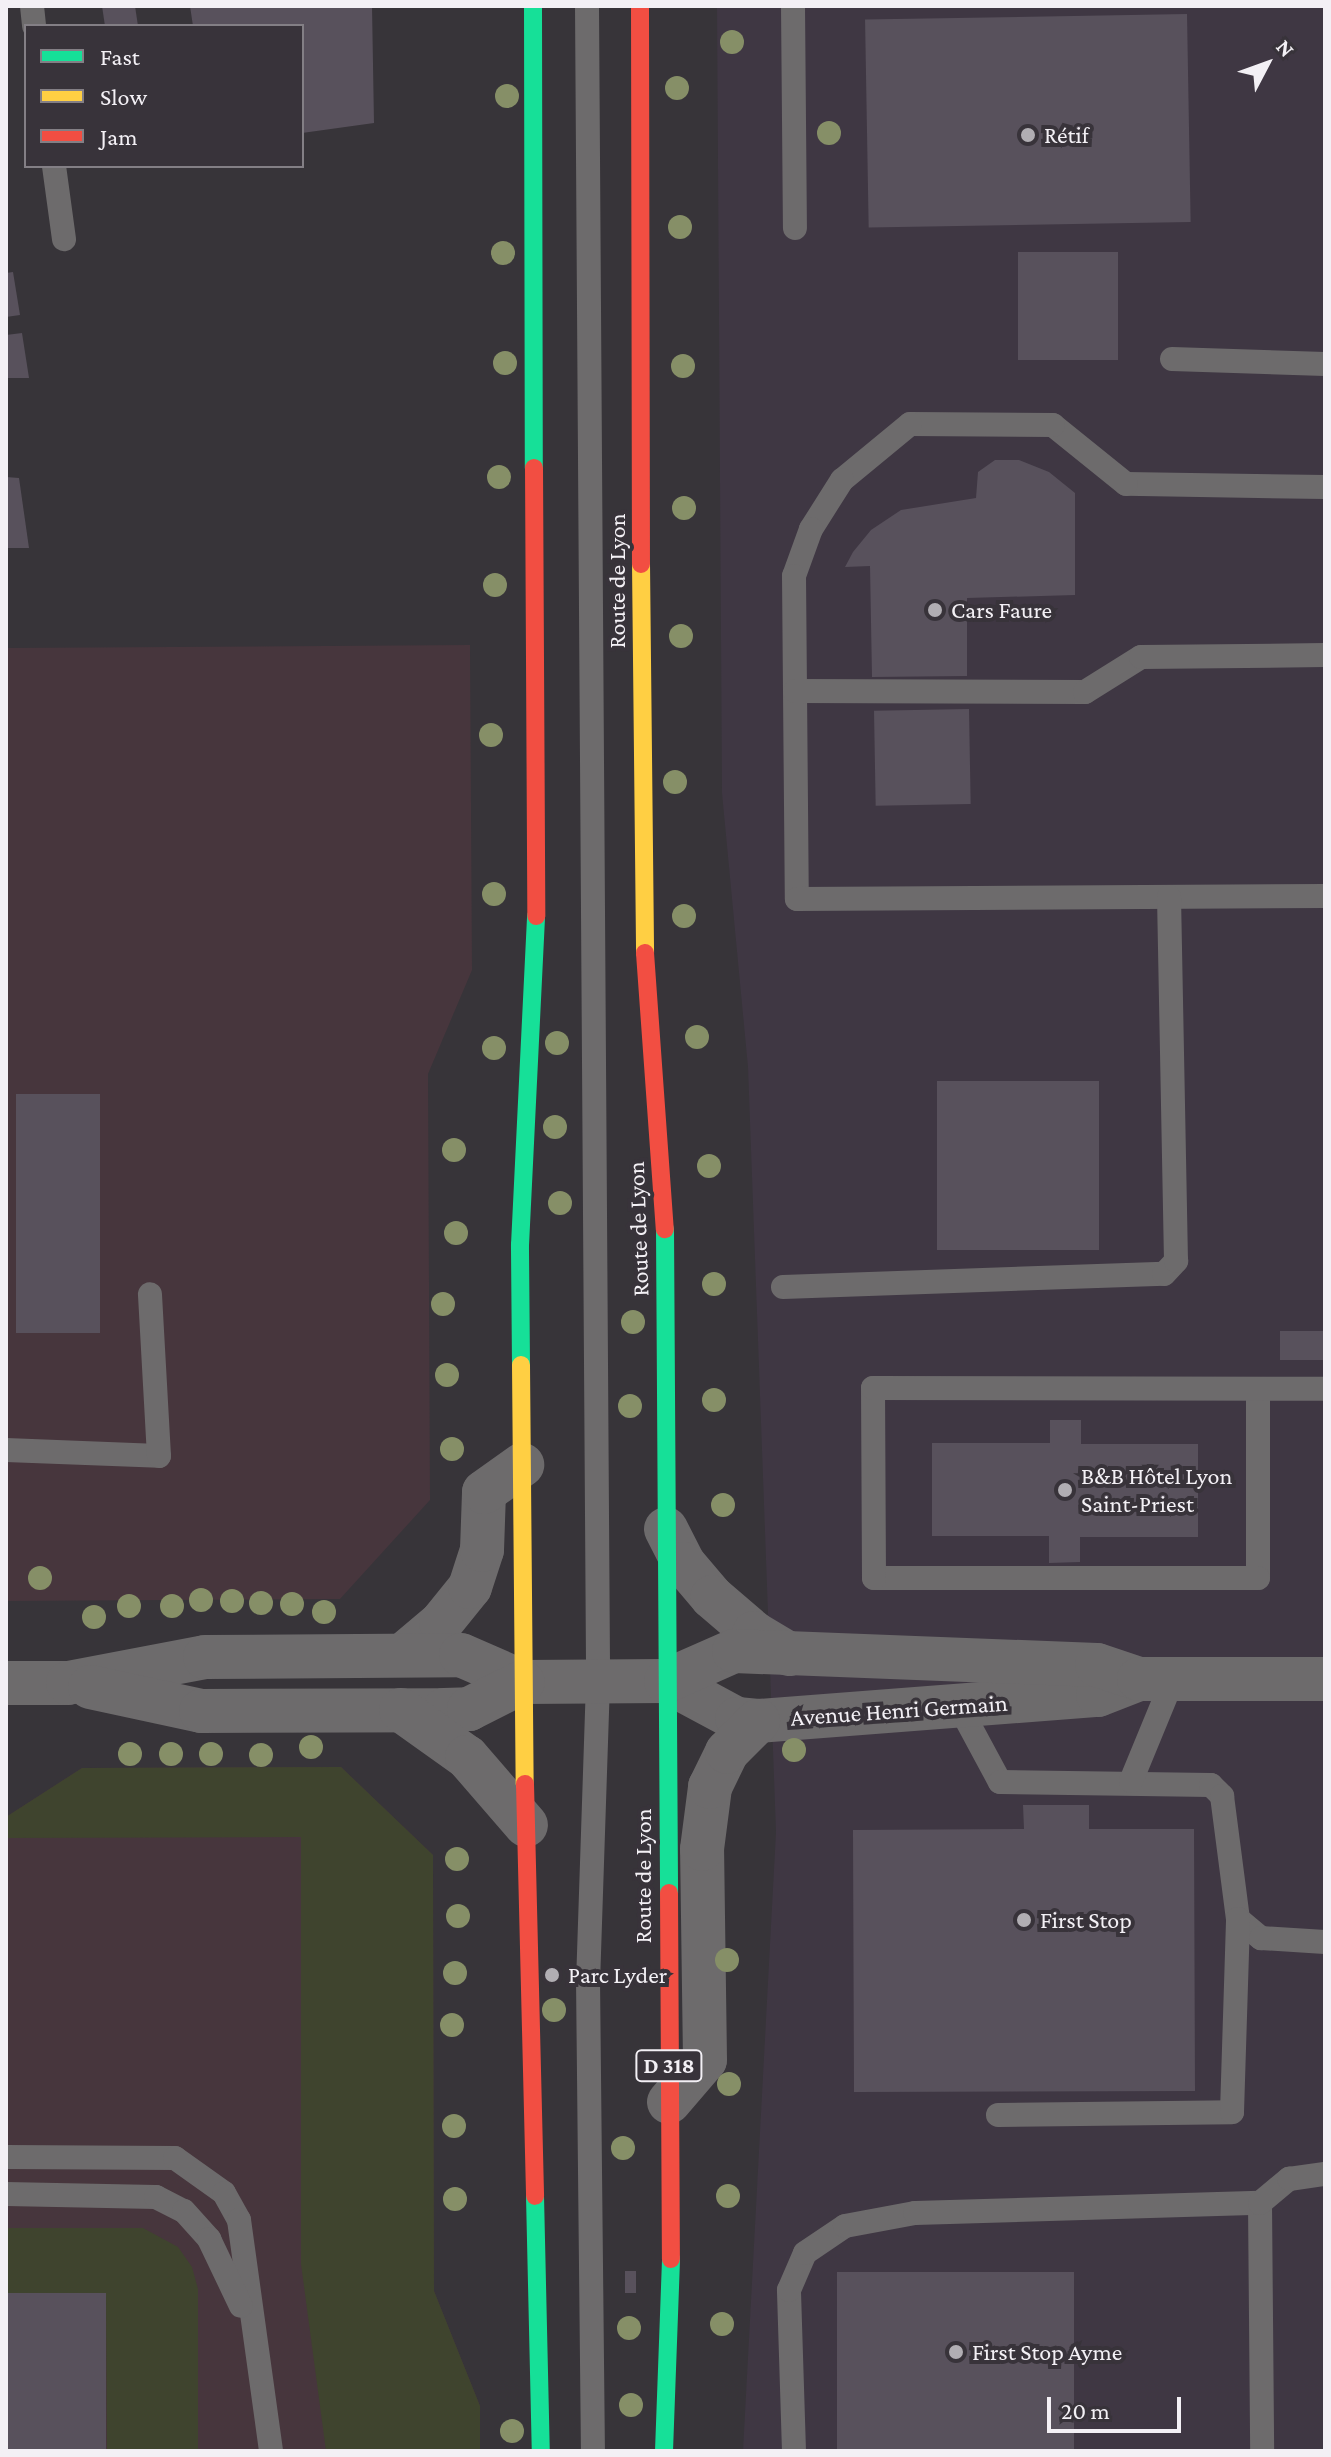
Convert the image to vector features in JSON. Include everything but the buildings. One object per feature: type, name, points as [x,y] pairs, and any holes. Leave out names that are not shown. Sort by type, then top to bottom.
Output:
[{"type":"main road","points":[[533,6],[536,952],[520,1245],[523,1682],[541,2451]]},
{"type":"main road","name":"Route de Lyon","points":[[640,6],[642,917],[665,1229],[671,2351],[664,2451]]},
{"type":"street","points":[[403,1655],[441,1623],[470,1587],[482,1550],[484,1492],[522,1465]]},
{"type":"street","points":[[666,1529],[684,1564],[712,1597],[754,1633],[791,1655]]},
{"type":"street","name":"Avenue Henri Germain","points":[[6,1683],[68,1683],[205,1657],[403,1655],[461,1655],[523,1682],[666,1681],[734,1651],[1097,1665],[1156,1679],[1325,1679]]},
{"type":"street","name":"Avenue Henri Germain","points":[[666,1681],[737,1719],[758,1721],[1098,1695],[1156,1679]]},
{"type":"street","name":"Avenue Henri Germain","points":[[68,1683],[201,1711],[469,1709],[523,1682]]},
{"type":"street","points":[[401,1710],[467,1757],[526,1825]]},
{"type":"street","points":[[669,2102],[705,2060],[702,1849],[710,1787],[727,1752],[758,1721]]},
{"type":"lane","points":[[587,6],[598,1682],[588,1979],[593,2451]]},
{"type":"lane","points":[[793,6],[795,228]]},
{"type":"lane","points":[[54,168],[64,239]]},
{"type":"lane","points":[[1172,359],[1325,364]]},
{"type":"lane","points":[[1325,487],[1126,484],[1053,425],[910,424],[842,480],[811,529],[794,576],[797,899],[1325,896]]},
{"type":"lane","points":[[795,691],[1085,692],[1141,657],[1325,655]]},
{"type":"lane","points":[[783,1287],[1164,1274],[1176,1261],[1169,897]]},
{"type":"lane","points":[[6,1450],[159,1456],[150,1294]]},
{"type":"lane","points":[[1258,1389],[1258,1578],[874,1578],[873,1388],[1325,1389]]},
{"type":"lane","points":[[1131,1781],[1156,1679]]},
{"type":"lane","points":[[959,1706],[1000,1782],[1131,1781],[1211,1785],[1222,1796],[1238,1919],[1232,2112],[998,2115]]},
{"type":"lane","points":[[1238,1919],[1261,1938],[1325,1942]]},
{"type":"lane","points":[[6,2157],[175,2158],[224,2193],[239,2220],[251,2329],[271,2451]]},
{"type":"lane","points":[[794,2451],[789,2290],[805,2253],[845,2226],[915,2213],[1260,2203],[1289,2179],[1325,2174]]},
{"type":"lane","points":[[6,2194],[127,2193],[156,2197],[184,2211],[209,2239],[251,2329]]},
{"type":"lane","points":[[1260,2203],[1262,2451]]},
{"type":"shaded area","points":[[717,6],[1325,6],[1325,2451],[743,2451],[776,1832],[748,1067],[722,793]]},
{"type":"shaded area","points":[[470,645],[472,970],[428,1074],[430,1500],[340,1599],[6,1601],[6,648]]},
{"type":"shaded area","points":[[341,1767],[433,1855],[434,2291],[480,2406],[480,2451],[6,2451],[6,1817],[82,1768]]},
{"type":"green space","points":[[341,1767],[433,1855],[434,2291],[480,2406],[480,2451],[326,2451],[301,2264],[301,1837],[6,1838],[6,1817],[82,1768]]},
{"type":"green space","points":[[6,2228],[143,2228],[178,2247],[192,2267],[198,2289],[198,2451],[107,2451],[106,2293],[6,2293]]},
{"type":"traffic: fast","points":[[533,6],[534,468]]},
{"type":"traffic: fast","points":[[521,1365],[520,1245],[536,916]]},
{"type":"traffic: fast","points":[[665,1229],[669,1893]]},
{"type":"traffic: fast","points":[[535,2196],[541,2451]]},
{"type":"traffic: fast","points":[[664,2451],[671,2259]]},
{"type":"traffic: slow","points":[[641,564],[645,953]]},
{"type":"traffic: slow","points":[[521,1365],[525,1784]]},
{"type":"traffic: jam","points":[[640,6],[641,564]]},
{"type":"traffic: jam","points":[[534,468],[536,916]]},
{"type":"traffic: jam","points":[[645,953],[665,1229]]},
{"type":"traffic: jam","points":[[525,1784],[535,2196]]},
{"type":"traffic: jam","points":[[669,1893],[671,2259]]},
{"type":"place","name":"Rétif","points":[[1028,135]]},
{"type":"place","name":"Cars Faure","points":[[935,610]]},
{"type":"place","name":"B&B Hôtel Lyon Saint-Priest","points":[[1065,1490]]},
{"type":"place","name":"First Stop","points":[[1024,1920]]},
{"type":"place","name":"Parc Lyder","points":[[552,1975]]},
{"type":"place","name":"First Stop Ayme","points":[[956,2352]]}]
